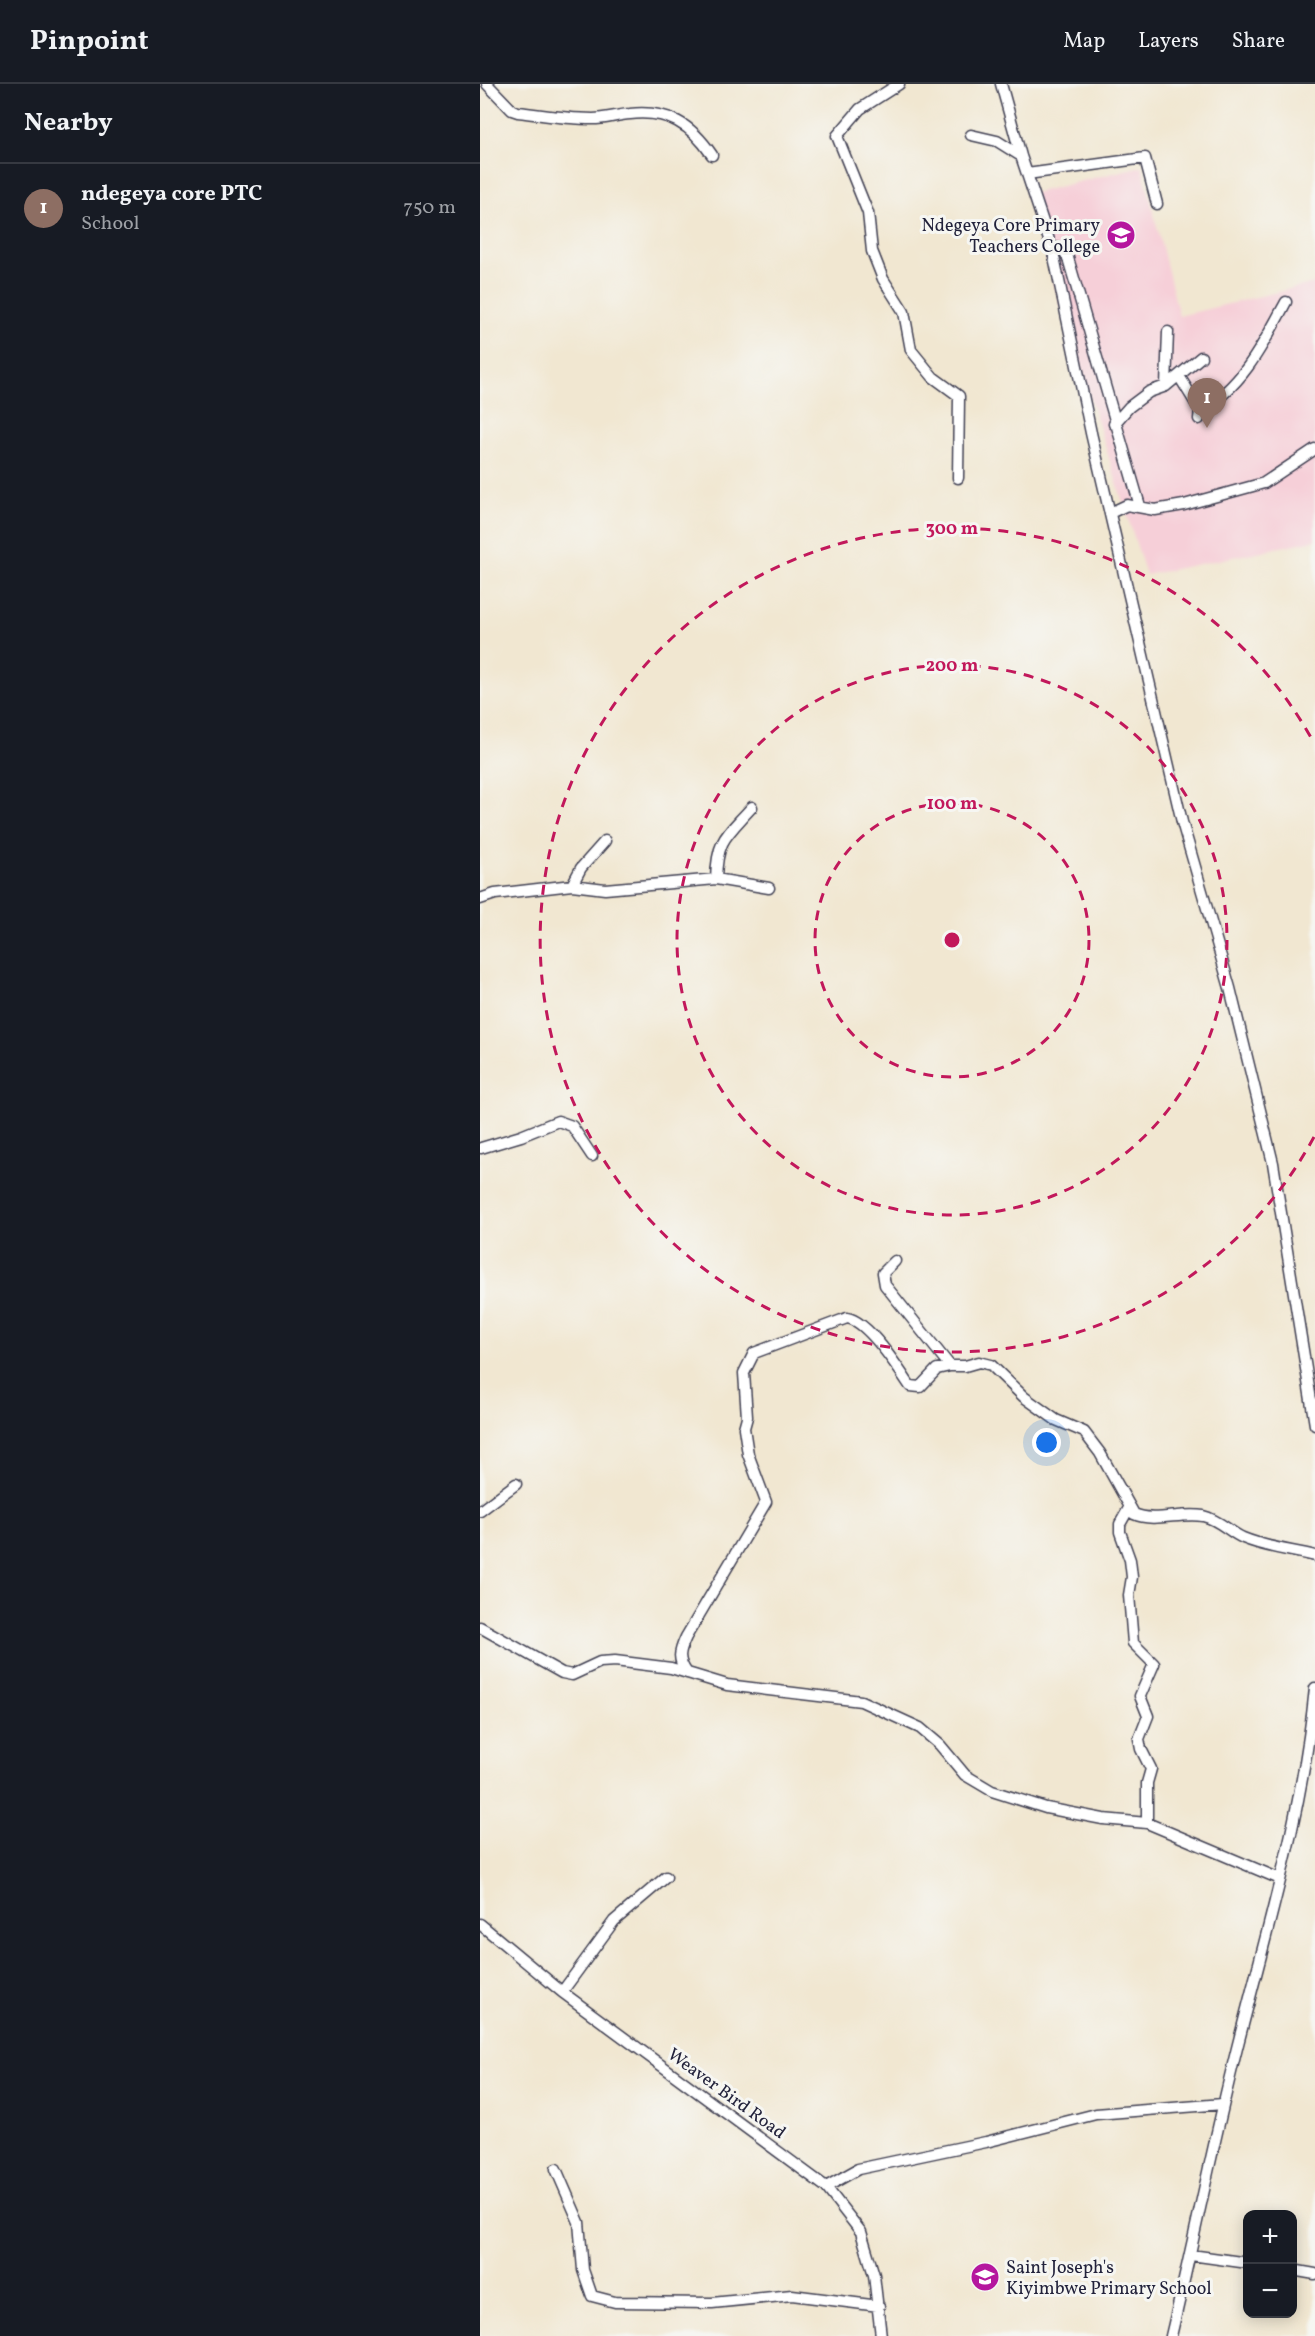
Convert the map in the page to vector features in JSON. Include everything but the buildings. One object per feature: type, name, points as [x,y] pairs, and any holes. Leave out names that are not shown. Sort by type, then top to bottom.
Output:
[{"type":"street","points":[[487,84],[512,110],[518,112],[594,119],[648,113],[664,116],[685,125],[699,135],[712,155]]},
{"type":"street","points":[[900,84],[860,109],[837,136],[868,213],[872,251],[883,279],[904,312],[911,350],[933,377],[959,396],[958,478]]},
{"type":"street","points":[[1002,84],[1021,156],[1051,247],[1182,822],[1230,988],[1273,1163],[1315,1425]]},
{"type":"street","points":[[971,135],[997,141],[1021,156]]},
{"type":"street","points":[[1028,174],[1145,159],[1157,204]]},
{"type":"street","points":[[1051,247],[1063,249],[1068,258],[1114,424],[1140,506]]},
{"type":"street","points":[[1179,376],[1199,415],[1254,360],[1286,302]]},
{"type":"street","points":[[1166,386],[1168,332]]},
{"type":"street","points":[[1114,424],[1129,407],[1149,392],[1166,386],[1201,357]]},
{"type":"street","points":[[1110,513],[1127,505],[1155,510],[1184,505],[1264,483],[1315,449]]},
{"type":"street","points":[[716,879],[717,853],[721,841],[752,807]]},
{"type":"street","points":[[572,885],[581,868],[605,841]]},
{"type":"street","points":[[480,898],[495,894],[572,885],[605,889],[716,879],[769,888]]},
{"type":"street","points":[[480,1147],[520,1136],[558,1121],[572,1126],[592,1156]]},
{"type":"street","points":[[896,1261],[883,1273],[885,1285],[950,1366]]},
{"type":"street","points":[[687,1673],[681,1665],[678,1654],[686,1636],[766,1502],[748,1454],[744,1428],[747,1417],[744,1373],[754,1353],[847,1318],[862,1326],[904,1374],[910,1386],[920,1387],[937,1369],[979,1362],[990,1365],[1024,1396],[1056,1420],[1084,1432],[1100,1453],[1129,1508],[1139,1516],[1190,1515],[1213,1519],[1240,1537],[1315,1556]]},
{"type":"street","points":[[480,1511],[516,1484]]},
{"type":"street","points":[[1129,1508],[1120,1524],[1120,1532],[1130,1560],[1132,1577],[1129,1595],[1133,1643],[1154,1664],[1140,1696],[1148,1716],[1139,1739],[1150,1769],[1146,1783],[1147,1823]]},
{"type":"street","points":[[480,1627],[562,1673],[572,1675],[600,1662],[615,1660],[687,1673],[727,1685],[774,1693],[861,1701],[920,1728],[940,1745],[965,1775],[992,1791],[1046,1808],[1102,1819],[1147,1823],[1280,1879]]},
{"type":"street","points":[[1171,2336],[1191,2255],[1223,2104],[1310,1766],[1315,1688]]},
{"type":"street","points":[[562,1992],[614,1921],[666,1877]]},
{"type":"street","name":"Weaver Bird Road","points":[[480,1924],[562,1992],[826,2187],[861,2232],[874,2275],[881,2336]]},
{"type":"street","points":[[826,2187],[858,2169],[986,2142],[1096,2114],[1223,2104]]},
{"type":"street","points":[[556,2169],[579,2222],[583,2270],[592,2296],[615,2302],[712,2303],[792,2295],[879,2306]]},
{"type":"street","points":[[1191,2255],[1243,2262]]},
{"type":"street","points":[[1297,2271],[1315,2274]]},
{"type":"shaded area","points":[[1142,166],[1179,316],[1315,283],[1315,540],[1146,575],[1026,195]]},
{"type":"place","name":"Ndegeya Core Primary Teachers College","points":[[1121,235]]},
{"type":"place","name":"ndegeya core PTC","points":[[1207,428]]},
{"type":"place","name":"Saint Joseph's Kiyimbwe Primary School","points":[[985,2277]]}]
